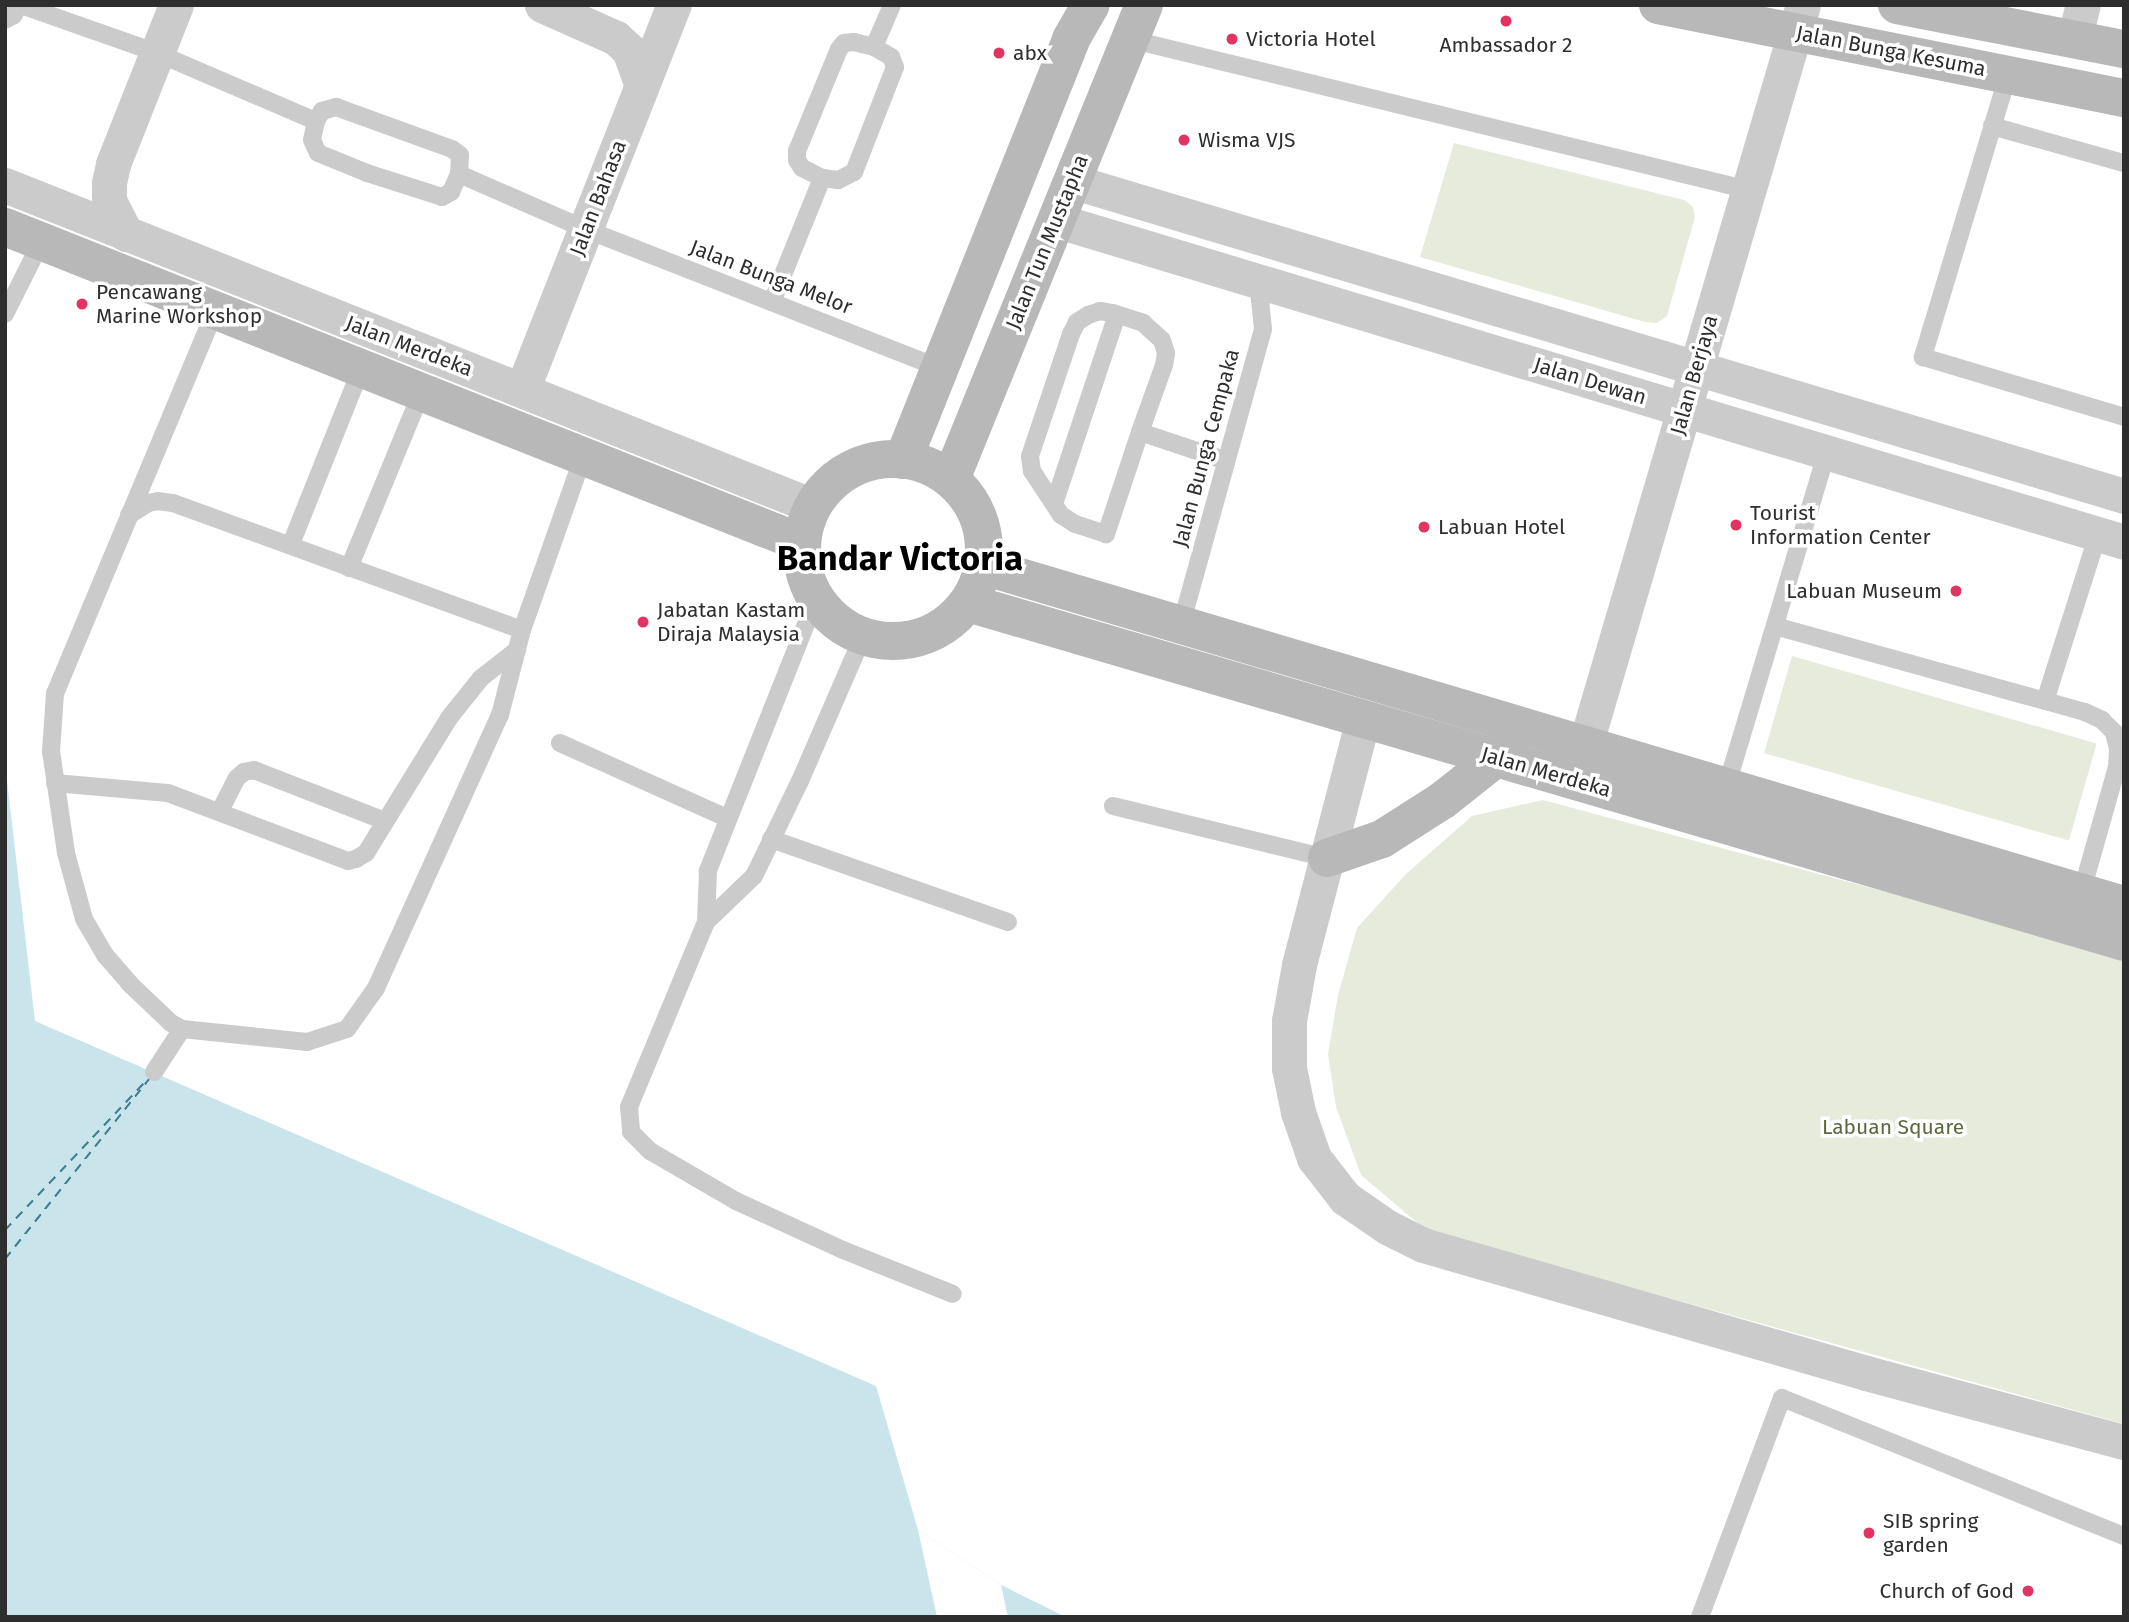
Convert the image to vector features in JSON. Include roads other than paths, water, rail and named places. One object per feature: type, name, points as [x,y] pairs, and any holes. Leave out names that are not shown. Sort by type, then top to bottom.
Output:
[{"type":"main road","points":[[903,460],[1071,39],[1091,5]]},
{"type":"main road","name":"Jalan Bunga Kesuma","points":[[1658,5],[1800,19],[2008,75],[2124,98]]},
{"type":"main road","points":[[1897,5],[2078,22],[2124,49]]},
{"type":"main road","name":"Jalan Tun Mustapha","points":[[951,480],[1136,22]]},
{"type":"main road","name":"Jalan Merdeka","points":[[5,227],[802,543]]},
{"type":"main road","points":[[903,460],[928,466],[951,480],[967,497],[979,519],[984,542],[983,566],[968,603],[947,624],[921,637],[892,641],[863,636],[837,622],[816,599],[804,572],[802,543],[813,506],[829,485],[851,469],[876,461],[903,460]]},
{"type":"main road","name":"Jalan Merdeka","points":[[983,566],[2124,905]]},
{"type":"main road","name":"Jalan Merdeka","points":[[968,603],[2124,942]]},
{"type":"main road","points":[[1327,858],[1382,839],[1443,800],[1496,758]]},
{"type":"street","points":[[126,234],[109,201],[113,164],[176,5]]},
{"type":"street","points":[[542,5],[616,38],[629,50],[642,85]]},
{"type":"street","name":"Jalan Bahasa","points":[[522,390],[674,5]]},
{"type":"street","name":"Jalan Berjaya","points":[[1585,746],[1800,19]]},
{"type":"street","name":"Jalan Dewan","points":[[1071,181],[2124,496]]},
{"type":"street","name":"Jalan Merdeka","points":[[5,185],[813,506]]},
{"type":"street","name":"Jalan Dewan","points":[[1055,220],[2111,538]]},
{"type":"street","points":[[1258,281],[1268,240]]},
{"type":"street","points":[[1363,719],[1299,965],[1289,1021],[1289,1068],[1298,1112],[1314,1158],[1345,1198],[1387,1227],[1423,1245],[1866,1373],[2124,1442]]},
{"type":"lane","points":[[5,20],[14,15],[20,5],[157,53],[316,121]]},
{"type":"lane","points":[[874,47],[892,5]]},
{"type":"lane","points":[[1136,22],[1749,190]]},
{"type":"lane","points":[[844,43],[874,47],[891,57],[895,67],[892,81],[854,172],[838,180],[822,178],[802,168],[797,160],[797,151],[818,98],[844,43]]},
{"type":"lane","points":[[2008,75],[1923,357],[2124,417]]},
{"type":"lane","points":[[337,107],[453,149],[460,155],[459,174],[452,192],[442,197],[367,173],[318,153],[312,140],[316,121],[322,111],[337,107]]},
{"type":"lane","points":[[1992,126],[2124,163]]},
{"type":"lane","name":"Jalan Bunga Melor","points":[[459,174],[586,229],[940,368]]},
{"type":"lane","points":[[772,302],[822,178]]},
{"type":"lane","points":[[7,307],[41,242]]},
{"type":"lane","name":"Jalan Bunga Cempaka","points":[[1181,625],[1224,460],[1263,329],[1258,281]]},
{"type":"lane","points":[[215,311],[55,694],[51,751],[66,853],[84,919],[105,955],[171,1023],[182,1029],[307,1042],[346,1029],[376,988],[500,715],[522,630],[583,457]]},
{"type":"lane","points":[[1100,311],[1117,314],[1154,330],[1162,340],[1166,353],[1140,432],[1106,534],[1067,520],[1032,471],[1032,448],[1077,323],[1100,311]]},
{"type":"lane","points":[[1054,504],[1117,314]]},
{"type":"lane","points":[[291,544],[361,369]]},
{"type":"lane","points":[[349,568],[421,393]]},
{"type":"lane","points":[[1140,432],[1224,460]]},
{"type":"lane","points":[[1726,788],[1827,453]]},
{"type":"lane","points":[[129,515],[139,506],[158,500],[291,544],[349,568],[522,630]]},
{"type":"lane","points":[[2045,701],[2111,538]]},
{"type":"lane","points":[[816,599],[708,871],[706,922],[629,1107],[631,1132],[650,1151],[736,1201],[843,1250],[953,1294]]},
{"type":"lane","points":[[1775,626],[2045,701],[2102,720],[2113,732],[2118,749],[2117,767],[2081,894]]},
{"type":"lane","points":[[706,922],[754,876],[863,636]]},
{"type":"lane","points":[[55,783],[168,793],[348,861],[366,853],[449,718],[481,678],[517,650]]},
{"type":"lane","points":[[559,743],[727,818]]},
{"type":"lane","points":[[220,811],[237,778],[254,770],[385,821]]},
{"type":"lane","points":[[1113,806],[1327,858]]},
{"type":"lane","points":[[771,839],[1008,922]]},
{"type":"lane","points":[[154,1072],[182,1029]]},
{"type":"lane","points":[[1700,1617],[1782,1398],[2124,1535]]},
{"type":"water","points":[[5,763],[35,1021],[876,1386],[918,1530],[1001,1585],[1066,1617],[5,1617]]},
{"type":"place","name":"Ambassador 2","points":[[1506,21]]},
{"type":"place","name":"Victoria Hotel","points":[[1232,39]]},
{"type":"place","name":"abx","points":[[999,53]]},
{"type":"place","name":"Wisma VJS","points":[[1184,140]]},
{"type":"place","name":"Pencawang Marine Workshop","points":[[82,304]]},
{"type":"place","name":"Tourist Information Center","points":[[1736,525]]},
{"type":"place","name":"Labuan Hotel","points":[[1424,527]]},
{"type":"place","name":"Labuan Museum","points":[[1956,591]]},
{"type":"place","name":"Jabatan Kastam Diraja Malaysia","points":[[643,622]]},
{"type":"place","name":"SIB spring garden","points":[[1869,1533]]},
{"type":"place","name":"Church of God","points":[[2028,1591]]},
{"type":"district","name":"Bandar Victoria","points":[[900,558]]},
{"type":"park label","name":"Labuan Square","points":[[1893,1127]]}]
